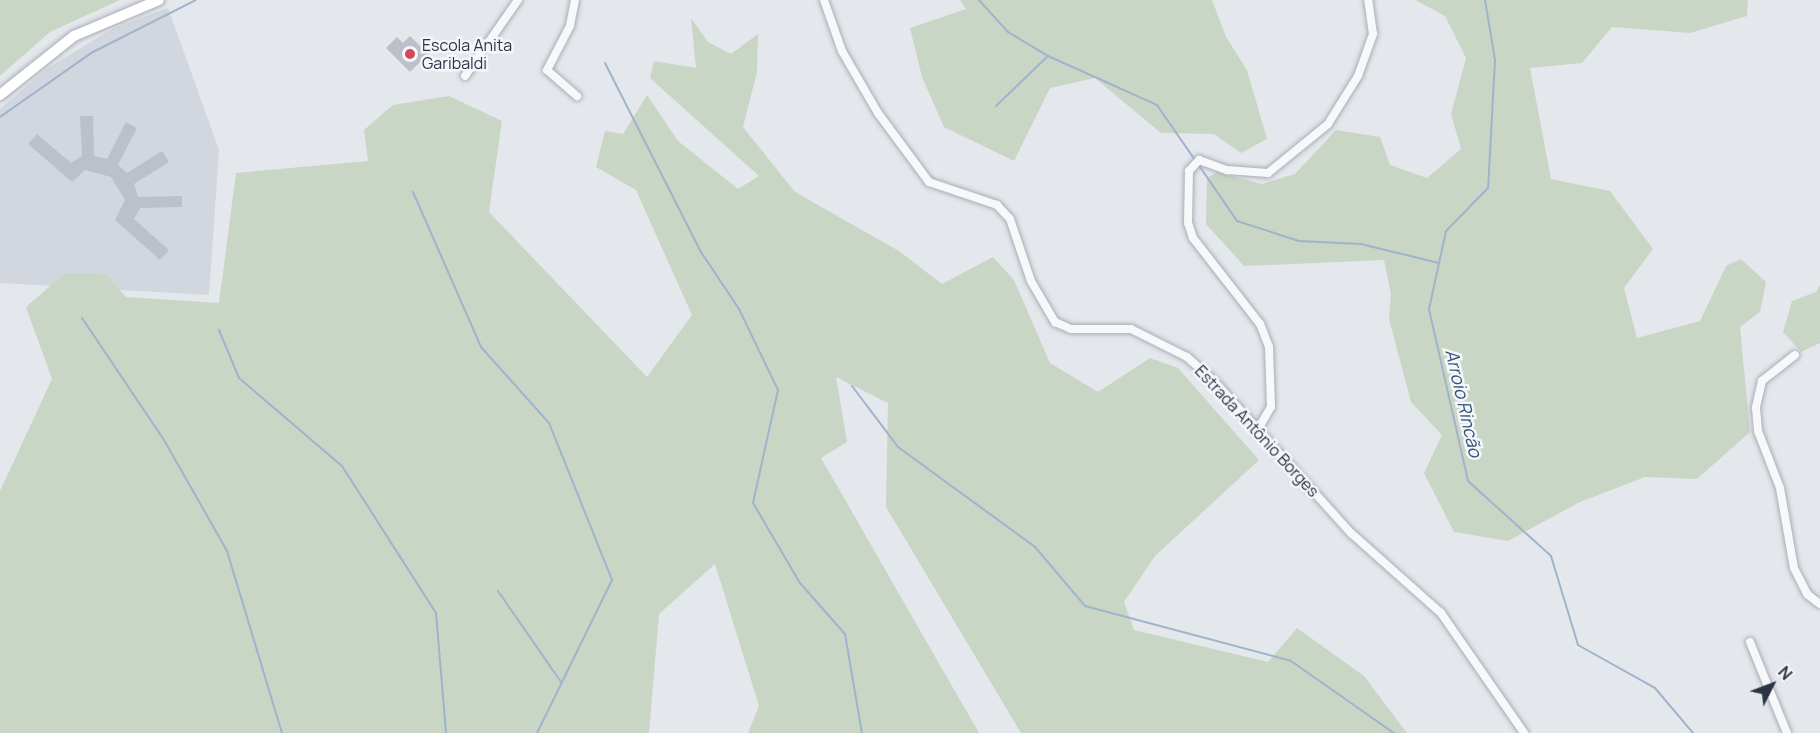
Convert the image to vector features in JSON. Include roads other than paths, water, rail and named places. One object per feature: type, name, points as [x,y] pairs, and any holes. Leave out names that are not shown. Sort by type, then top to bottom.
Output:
[{"type":"main road","points":[[0,95],[74,36],[159,0]]},
{"type":"street","points":[[465,76],[518,0]]},
{"type":"street","points":[[575,0],[570,26],[547,70],[577,96]]},
{"type":"street","name":"Estrada Antônio Borges","points":[[824,0],[842,51],[878,113],[929,182],[997,205],[1010,219],[1031,281],[1055,322],[1071,329],[1131,329],[1187,357],[1352,534],[1441,614],[1524,733]]},
{"type":"street","points":[[1257,431],[1271,407],[1269,347],[1260,324],[1193,238],[1188,223],[1189,171],[1199,159],[1227,170],[1268,173],[1328,124],[1358,76],[1373,34],[1368,0]]},
{"type":"street","points":[[1795,355],[1762,381],[1756,408],[1758,431],[1780,488],[1794,568],[1807,594],[1820,604]]},
{"type":"street","points":[[1750,642],[1787,733]]},
{"type":"waterway","points":[[0,117],[93,52],[196,0]]},
{"type":"waterway","points":[[979,0],[1008,32],[1048,56],[1157,105],[1195,160]]},
{"type":"waterway","name":"Arroio Rincão","points":[[1485,0],[1495,60],[1488,188],[1446,231],[1429,309],[1468,481],[1551,556],[1578,645],[1655,688],[1693,733]]},
{"type":"waterway","points":[[996,106],[1048,56]]},
{"type":"waterway","points":[[605,63],[701,252],[739,309],[778,390],[753,503],[800,583],[845,634],[862,733]]},
{"type":"waterway","points":[[1198,164],[1237,221],[1299,241],[1361,244],[1439,263]]},
{"type":"waterway","points":[[413,192],[481,347],[549,423],[612,580],[537,733]]},
{"type":"waterway","points":[[82,318],[164,440],[227,551],[282,733]]},
{"type":"waterway","points":[[219,330],[239,378],[342,466],[436,613],[446,733]]},
{"type":"waterway","points":[[852,386],[898,447],[1035,547],[1085,606],[1291,661],[1394,733]]},
{"type":"waterway","points":[[498,591],[561,682]]},
{"type":"place","name":"Escola Anita Garibaldi","points":[[410,54]]}]
